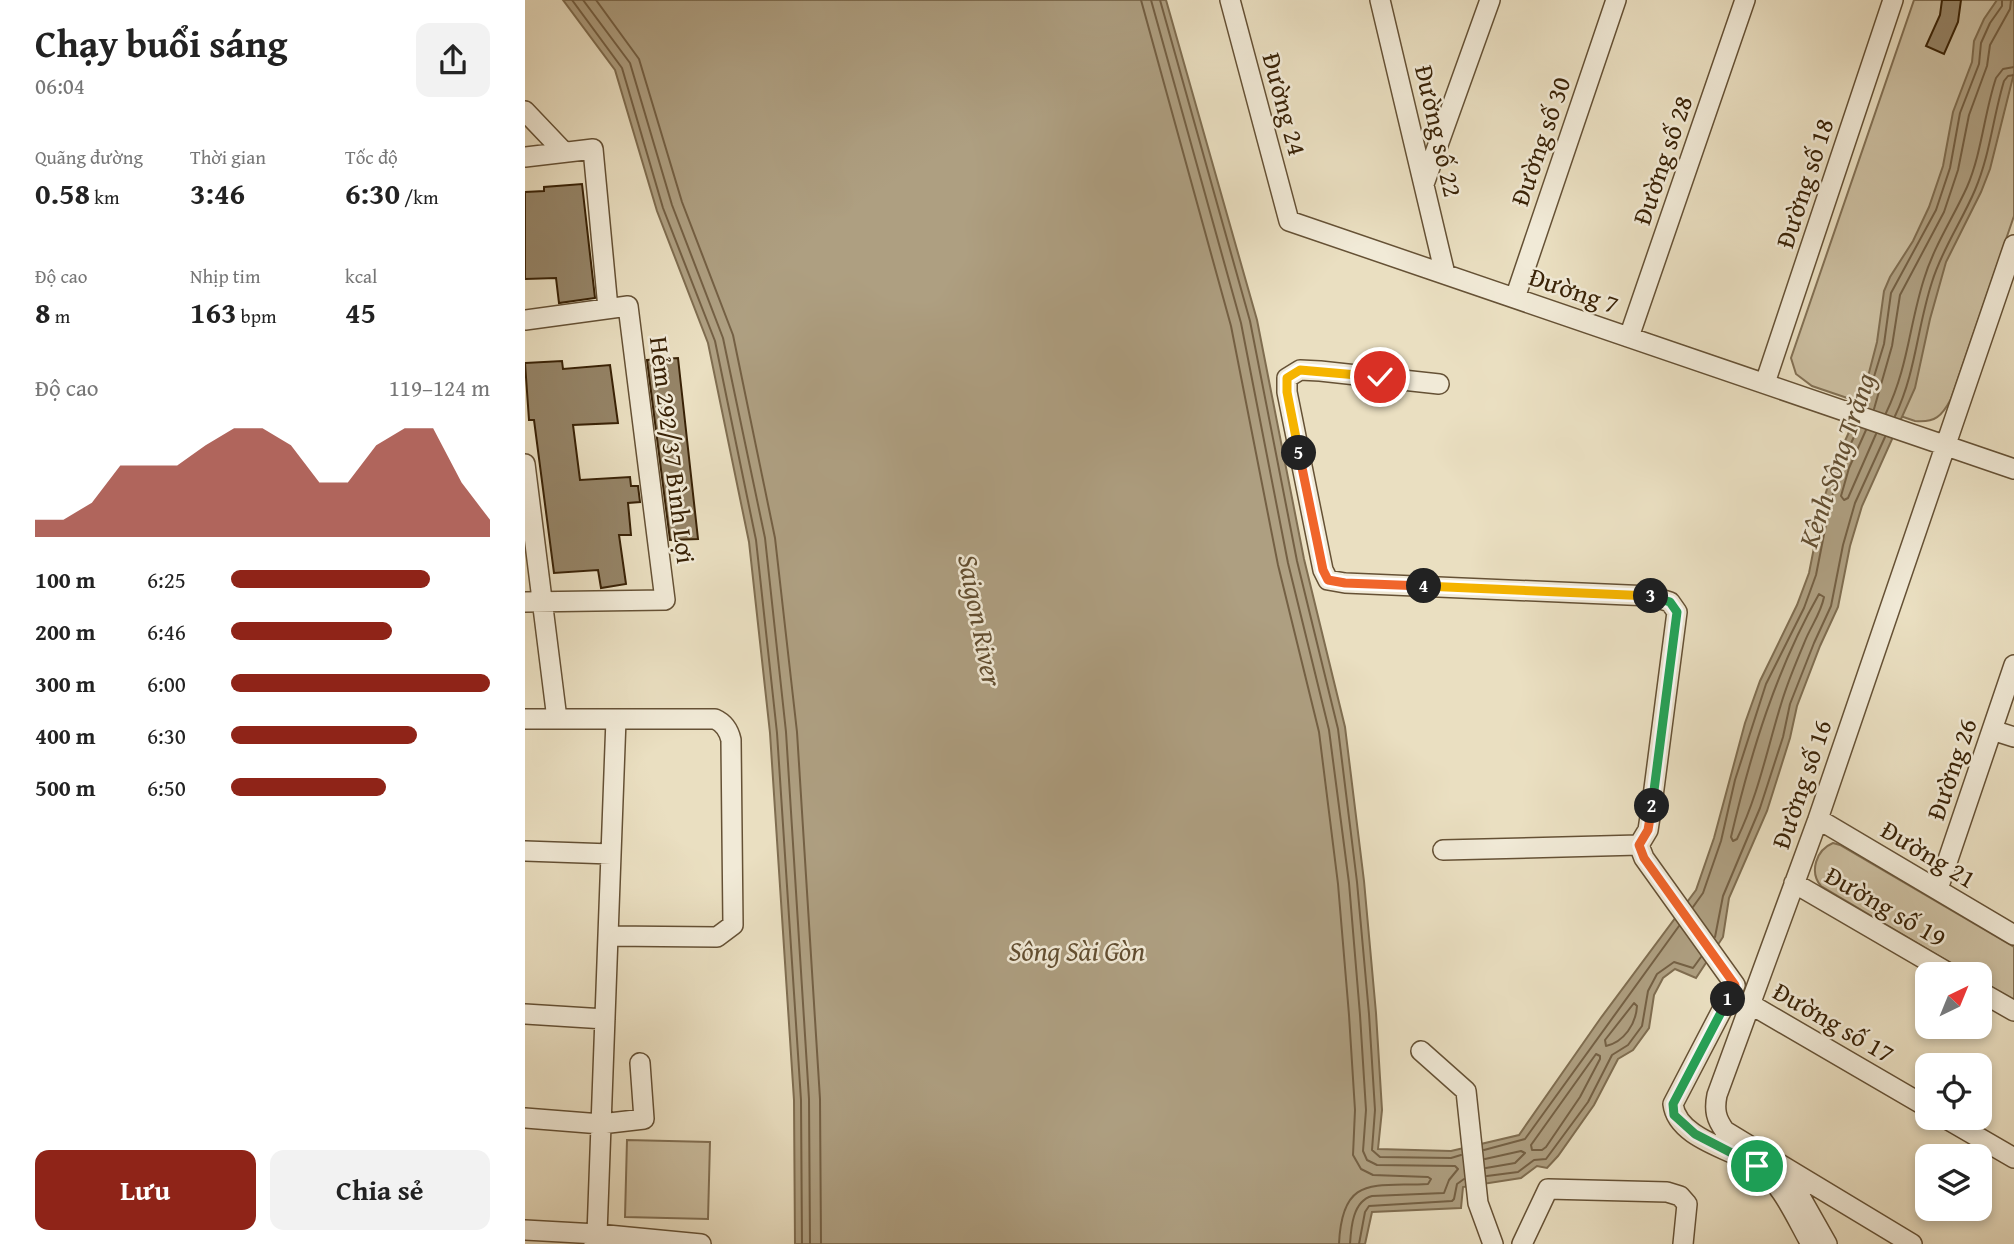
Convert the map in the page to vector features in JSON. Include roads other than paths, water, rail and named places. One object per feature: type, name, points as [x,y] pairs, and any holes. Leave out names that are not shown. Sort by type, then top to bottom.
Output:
[{"type":"street","name":"Đường 24","points":[[1230,0],[1289,221]]},
{"type":"street","name":"Đường số 22","points":[[1380,0],[1445,274]]},
{"type":"street","points":[[1424,184],[1490,0]]},
{"type":"street","name":"Đường số 30","points":[[1515,298],[1616,0]]},
{"type":"street","name":"Đường số 28","points":[[1629,337],[1745,0]]},
{"type":"street","name":"Đường số 18","points":[[1765,383],[1893,0]]},
{"type":"street","points":[[525,111],[564,152]]},
{"type":"street","name":"Hẻm 292/37 Bình Lợi","points":[[534,602],[665,600],[593,149],[564,152]]},
{"type":"street","points":[[525,157],[564,152]]},
{"type":"street","name":"Đường 7","points":[[1289,221],[2014,469]]},
{"type":"street","name":"Đường số 16","points":[[1912,1244],[1725,1131],[1717,1121],[1715,1107],[1717,1095],[1818,819],[2014,245]]},
{"type":"street","points":[[525,320],[618,307]]},
{"type":"street","points":[[1439,384],[1300,370],[1287,378],[1287,392],[1323,570],[1328,580],[1345,583],[1651,596],[1670,602],[1677,612],[1648,830],[1639,845]]},
{"type":"street","points":[[525,464],[534,602],[557,719]]},
{"type":"street","name":"Đường 26","points":[[1938,890],[2014,665]]},
{"type":"street","points":[[525,719],[711,719],[721,722],[731,740],[733,925],[717,937],[608,936]]},
{"type":"street","points":[[595,1239],[616,719]]},
{"type":"street","points":[[1992,730],[2014,737]]},
{"type":"street","name":"Đường 21","points":[[1818,819],[2014,935]]},
{"type":"street","points":[[1443,850],[1639,845]]},
{"type":"street","points":[[1639,845],[1644,858],[1735,985],[1673,1104],[1674,1115],[1695,1134],[1757,1166],[1773,1180],[1811,1244]]},
{"type":"street","points":[[525,851],[611,854]]},
{"type":"street","name":"Đường số 19","points":[[1794,883],[1930,962]]},
{"type":"street","points":[[1992,998],[2014,1011]]},
{"type":"street","name":"Đường số 17","points":[[1750,1004],[1915,1100]]},
{"type":"street","points":[[525,1014],[605,1019]]},
{"type":"street","points":[[1421,1051],[1466,1091],[1478,1203],[1493,1244]]},
{"type":"street","points":[[525,1118],[601,1124],[644,1119],[640,1063]]},
{"type":"street","points":[[1966,1130],[2014,1158]]},
{"type":"street","points":[[1783,1167],[1827,1244]]},
{"type":"street","points":[[1528,1242],[1548,1189],[1667,1192],[1680,1196],[1687,1205],[1683,1244]]},
{"type":"street","points":[[525,1230],[595,1239],[701,1244]]},
{"type":"water","name":"Sông Sài Gòn","points":[[563,0],[1166,0],[1257,320],[1304,559],[1345,727],[1364,881],[1376,1013],[1382,1110],[1378,1149],[1451,1151],[1519,1135],[1600,1019],[1696,890],[1714,838],[1745,723],[1760,681],[1797,605],[1809,573],[1823,502],[1835,463],[1865,388],[1877,342],[1884,291],[1929,207],[1943,166],[1953,112],[1972,62],[1974,41],[1997,0],[2014,0],[2014,73],[1990,169],[1946,262],[1915,388],[1862,506],[1850,546],[1838,607],[1797,706],[1767,811],[1729,898],[1723,937],[1696,978],[1675,969],[1663,978],[1654,995],[1649,1028],[1633,1050],[1618,1059],[1594,1105],[1547,1168],[1537,1166],[1521,1178],[1463,1187],[1461,1208],[1372,1212],[1365,1244],[795,1244],[794,1100],[770,733],[749,542],[708,343],[657,211],[615,70]]},
{"type":"water label","name":"Kênh Sông Trăng","points":[[1836,460]]},
{"type":"water label","name":"Saigon River","points":[[981,620]]}]
